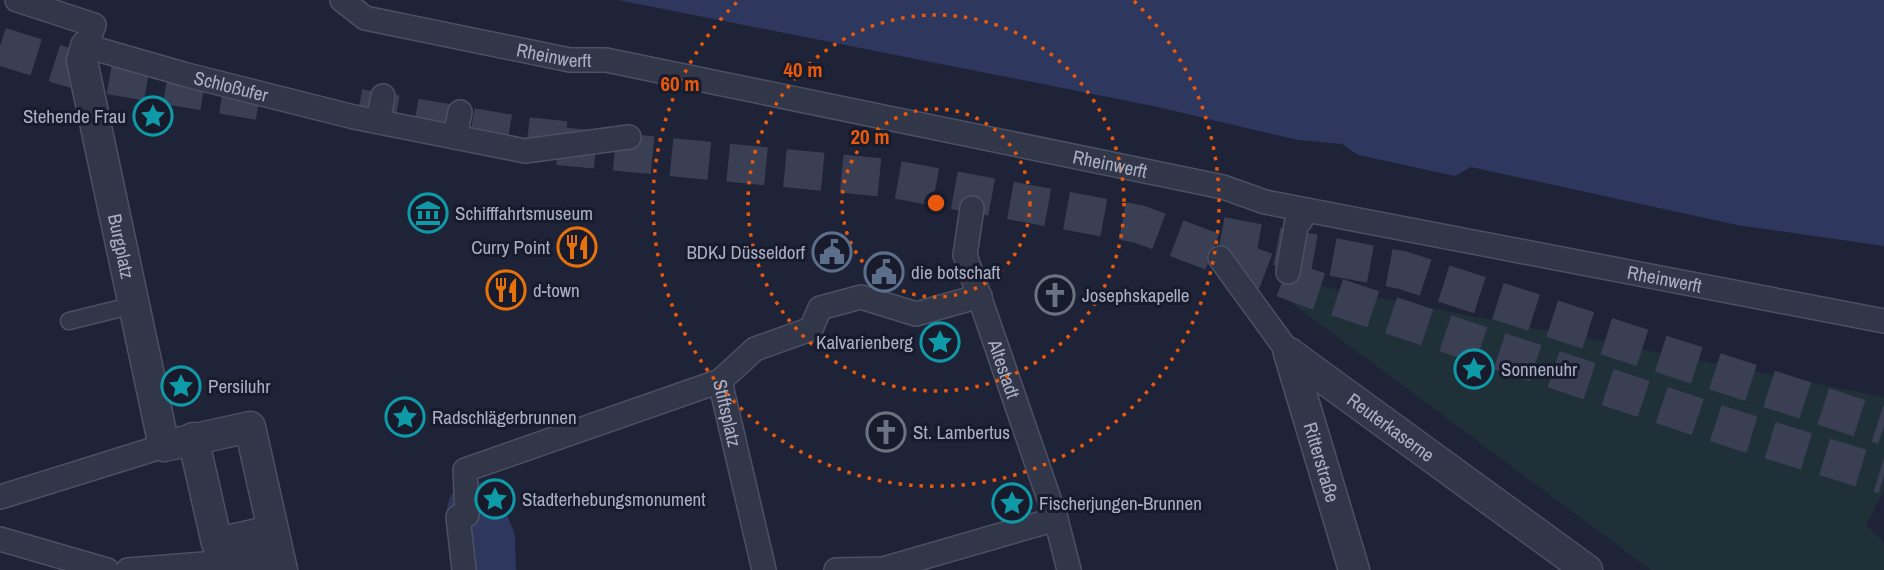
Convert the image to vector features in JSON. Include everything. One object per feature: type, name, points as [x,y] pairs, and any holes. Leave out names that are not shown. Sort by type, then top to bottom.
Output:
[{"type":"street","points":[[18,0],[94,25],[86,46]]},
{"type":"street","name":"Rheinwerft","points":[[342,0],[365,18],[570,60],[606,60],[880,115],[1223,187],[1265,202],[1335,221],[1884,321]]},
{"type":"street","name":"Schloßufer","points":[[86,46],[187,75],[379,121],[525,151],[629,137]]},
{"type":"street","name":"Burgplatz","points":[[86,46],[82,61],[164,446]]},
{"type":"street","points":[[379,121],[383,96]]},
{"type":"street","points":[[455,137],[460,112]]},
{"type":"street","name":"Altestadt","points":[[972,208],[965,256],[1056,519],[1069,570]]},
{"type":"street","points":[[1288,272],[1297,220],[1301,220]]},
{"type":"street","name":"Reuterkaserne","points":[[1220,258],[1289,354],[1587,570]]},
{"type":"street","name":"Stiftsplatz","points":[[765,570],[720,381],[755,349],[811,329],[820,308],[861,297],[916,314],[980,296]]},
{"type":"street","name":"Ritterstraße","points":[[1289,354],[1354,570]]},
{"type":"street","points":[[464,570],[465,470],[720,381]]},
{"type":"street","points":[[0,497],[164,446],[250,426],[278,553]]},
{"type":"street","points":[[193,438],[217,543],[278,553]]},
{"type":"street","points":[[836,570],[883,569],[1056,519]]},
{"type":"street","points":[[0,539],[107,570]]},
{"type":"street","points":[[128,570],[278,553]]},
{"type":"lane","points":[[69,321],[134,305]]},
{"type":"shaded area","points":[[1304,283],[1884,397],[1884,491],[1866,525],[1884,543],[1884,570],[1651,570],[1289,301]]},
{"type":"water","points":[[618,0],[1884,0],[1884,246],[1737,225],[1471,167],[1455,176],[1358,155],[1342,144],[1298,140],[1153,106]]},
{"type":"water","points":[[493,511],[501,529],[504,570],[481,570],[481,548],[474,524]]},
{"type":"waterway","points":[[475,510],[487,540],[488,570]]},
{"type":"tunnel","points":[[0,46],[73,69],[259,101]]},
{"type":"tunnel","points":[[359,108],[525,136],[583,142]]},
{"type":"tunnel","points":[[558,146],[887,178],[1139,224],[1306,287],[1740,431],[1884,475]]},
{"type":"tunnel","points":[[1221,236],[1402,270],[1884,426]]},
{"type":"place","name":"Stehende Frau","points":[[153,116]]},
{"type":"place","name":"Schifffahrtsmuseum","points":[[428,213]]},
{"type":"place","name":"Curry Point","points":[[577,247]]},
{"type":"place","name":"BDKJ Düsseldorf","points":[[832,252]]},
{"type":"place","name":"die botschaft","points":[[884,272]]},
{"type":"place","name":"d-town","points":[[506,290]]},
{"type":"place","name":"Josephskapelle","points":[[1055,295]]},
{"type":"place","name":"Kalvarienberg","points":[[940,342]]},
{"type":"place","name":"Sonnenuhr","points":[[1474,369]]},
{"type":"place","name":"Persiluhr","points":[[181,386]]},
{"type":"place","name":"Radschlägerbrunnen","points":[[405,417]]},
{"type":"place","name":"St. Lambertus","points":[[886,432]]},
{"type":"place","name":"Stadterhebungsmonument","points":[[495,499]]},
{"type":"place","name":"Fischerjungen-Brunnen","points":[[1012,503]]}]
